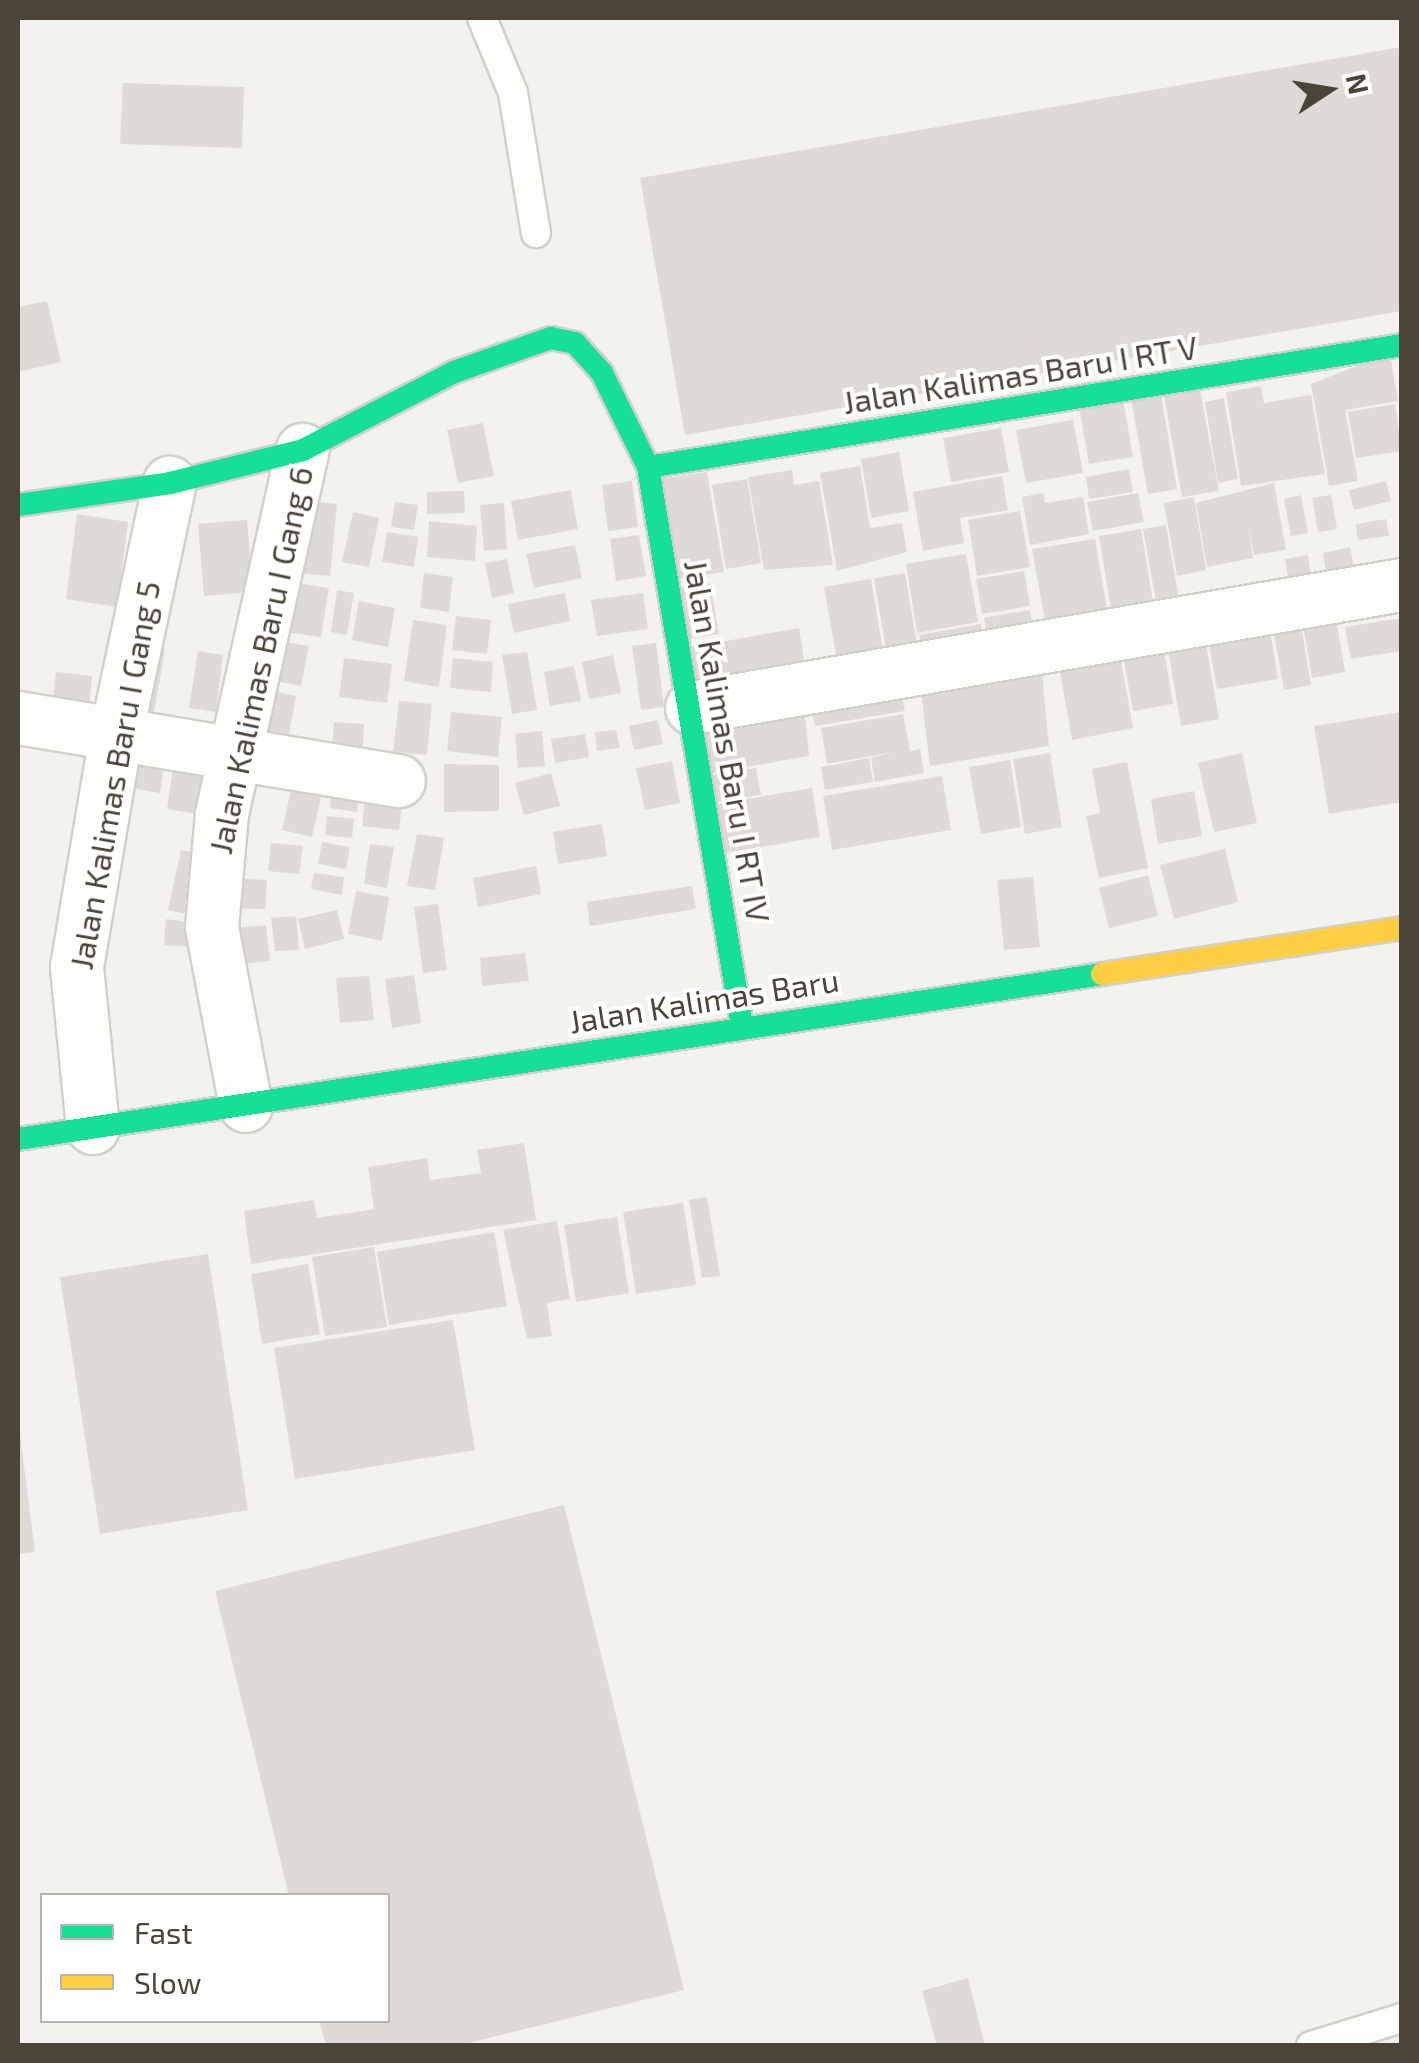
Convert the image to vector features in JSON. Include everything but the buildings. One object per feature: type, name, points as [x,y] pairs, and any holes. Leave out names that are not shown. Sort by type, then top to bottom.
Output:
[{"type":"street","name":"Jalan Kalimas Baru I RT IV","points":[[18,505],[170,483],[303,450],[454,372],[551,338],[575,343],[602,373],[648,467],[692,708],[742,1026]]},
{"type":"street","name":"Jalan Kalimas Baru I RT V","points":[[648,467],[1402,345]]},
{"type":"street","name":"Jalan Kalimas Baru I Gang 6","points":[[246,1106],[216,979],[212,928],[222,814],[303,450]]},
{"type":"street","name":"Jalan Kalimas Baru I Gang 5","points":[[94,1128],[77,967],[116,736],[170,483]]},
{"type":"street","points":[[692,708],[1402,585]]},
{"type":"street","points":[[18,718],[399,781]]},
{"type":"street","name":"Jalan Kalimas Baru","points":[[18,1139],[1402,928]]},
{"type":"lane","points":[[482,18],[513,93],[536,233]]},
{"type":"lane","points":[[1311,2046],[1402,2018]]},
{"type":"traffic: fast","points":[[18,505],[170,483],[303,450],[454,372],[551,338],[575,343],[602,373],[648,467],[742,1026]]},
{"type":"traffic: fast","points":[[648,467],[1402,345]]},
{"type":"traffic: fast","points":[[18,1139],[1102,974]]},
{"type":"traffic: slow","points":[[1102,974],[1402,928]]}]
